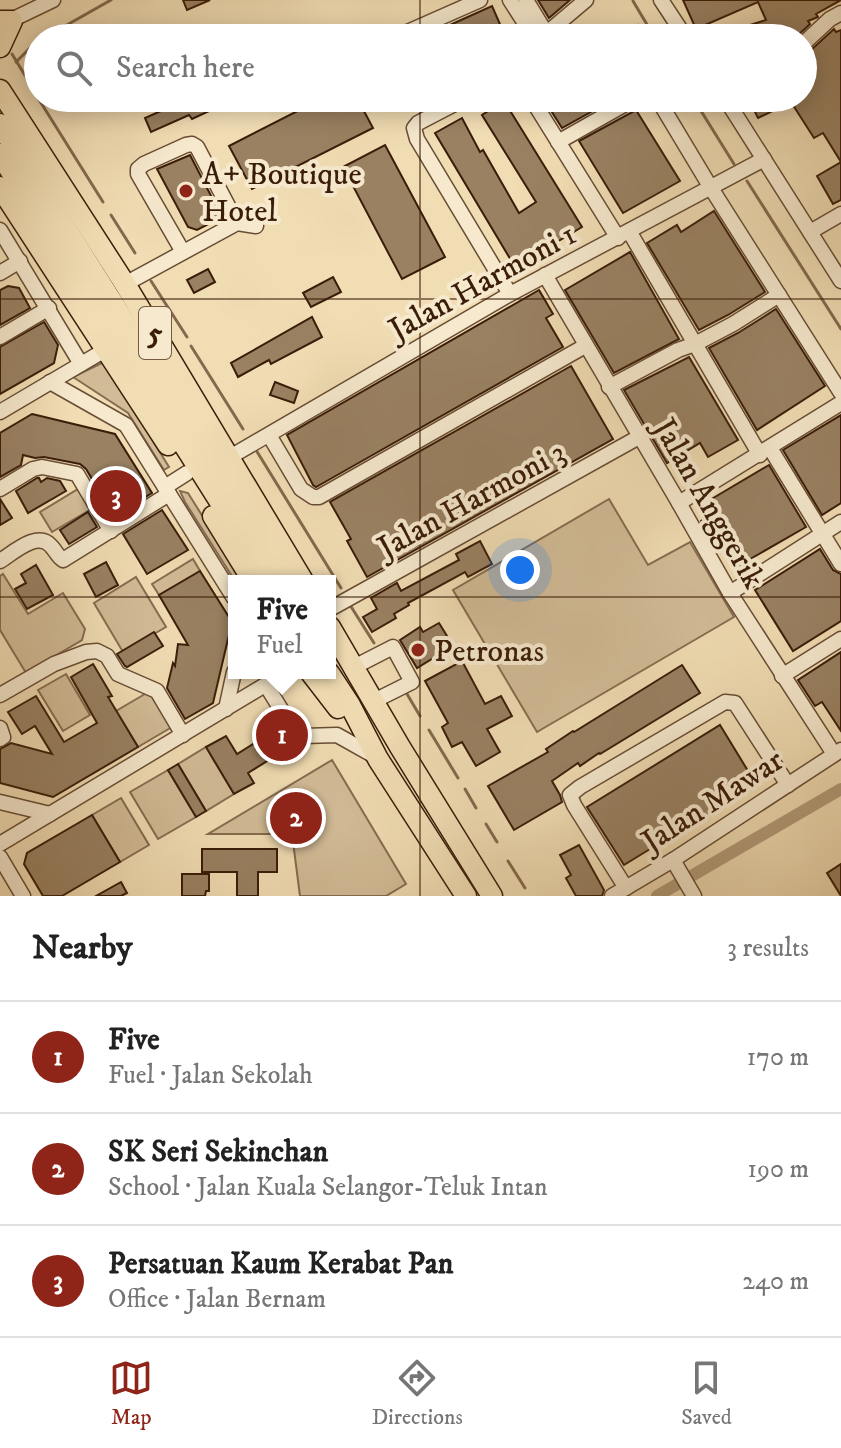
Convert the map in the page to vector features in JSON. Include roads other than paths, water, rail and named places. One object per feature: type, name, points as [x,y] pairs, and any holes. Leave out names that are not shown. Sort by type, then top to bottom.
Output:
[{"type":"highway","points":[[0,47],[3,24]]},
{"type":"highway","name":"5","points":[[1,92],[125,284],[299,575]]},
{"type":"highway","name":"5","points":[[0,124],[284,575]]},
{"type":"highway","name":"5","points":[[0,154],[266,575]]},
{"type":"highway","name":"5","points":[[0,187],[187,473],[249,575]]},
{"type":"highway","points":[[336,637],[492,896]]},
{"type":"highway","points":[[336,659],[360,699],[400,747]]},
{"type":"highway","points":[[316,679],[378,759],[466,896]]},
{"type":"highway","points":[[333,679],[378,759]]},
{"type":"street","points":[[426,24],[480,0]]},
{"type":"street","points":[[510,0],[525,24]]},
{"type":"street","points":[[526,0],[538,24]]},
{"type":"street","points":[[557,24],[586,0]]},
{"type":"street","points":[[661,0],[677,24]]},
{"type":"street","points":[[3,24],[51,1]]},
{"type":"street","points":[[817,31],[841,13]]},
{"type":"street","points":[[439,112],[418,123],[414,128],[417,139],[510,294]]},
{"type":"street","points":[[540,112],[841,564]]},
{"type":"street","points":[[558,142],[611,112]]},
{"type":"street","points":[[665,112],[841,393]]},
{"type":"street","points":[[739,112],[764,159],[841,281]]},
{"type":"street","points":[[183,252],[138,174],[138,169],[144,164],[186,145],[197,147],[237,223]]},
{"type":"street","name":"Jalan Harmoni 1","points":[[230,457],[510,294],[764,159]]},
{"type":"street","points":[[810,232],[841,214]]},
{"type":"street","points":[[125,284],[237,223],[256,226]]},
{"type":"street","points":[[0,230],[81,364]]},
{"type":"street","points":[[0,273],[20,261]]},
{"type":"street","name":"Jalan Anggerik","points":[[545,275],[730,593],[782,676],[838,752]]},
{"type":"street","points":[[609,387],[733,324],[779,295]]},
{"type":"street","points":[[0,337],[49,308]]},
{"type":"street","points":[[269,435],[301,489],[313,497],[319,497],[585,346]]},
{"type":"street","points":[[0,412],[105,350]]},
{"type":"street","points":[[50,382],[126,425],[228,588]]},
{"type":"street","points":[[679,503],[841,403]]},
{"type":"street","name":"Jalan Harmoni 3","points":[[336,606],[639,437]]},
{"type":"street","points":[[0,489],[33,469],[42,467],[77,474],[111,531]]},
{"type":"street","points":[[0,561],[34,540],[42,539],[50,543],[63,560],[111,531],[187,473]]},
{"type":"street","points":[[730,593],[841,522]]},
{"type":"street","points":[[782,676],[841,639]]},
{"type":"street","points":[[354,667],[393,647],[412,682],[374,701]]},
{"type":"street","points":[[0,695],[54,664],[97,651],[107,656],[118,674],[157,691],[183,735]]},
{"type":"street","points":[[226,709],[232,679]]},
{"type":"street","points":[[0,844],[276,679]]},
{"type":"street","points":[[266,685],[293,729],[304,736],[337,735],[378,759]]},
{"type":"street","points":[[626,888],[574,805],[570,795],[580,787],[725,702],[735,703],[788,785]]},
{"type":"street","points":[[0,728],[3,737],[0,739]]},
{"type":"street","name":"Jalan Mawar","points":[[612,896],[677,866],[838,752]]},
{"type":"street","points":[[0,802],[50,814]]},
{"type":"street","points":[[0,857],[23,896]]},
{"type":"street","points":[[677,866],[694,895]]},
{"type":"waterway","points":[[69,24],[111,0]]},
{"type":"waterway","points":[[633,1],[647,24]]},
{"type":"waterway","points":[[12,54],[24,74]]},
{"type":"waterway","points":[[16,62],[24,54]]},
{"type":"waterway","points":[[47,112],[103,202]]},
{"type":"waterway","points":[[702,112],[734,164]]},
{"type":"waterway","points":[[747,181],[841,329]]},
{"type":"waterway","points":[[111,215],[135,253]]},
{"type":"waterway","points":[[151,281],[187,337]]},
{"type":"waterway","points":[[191,346],[243,429]]},
{"type":"waterway","points":[[256,450],[333,575]]},
{"type":"waterway","points":[[336,580],[341,588]]},
{"type":"waterway","points":[[350,605],[374,643]]},
{"type":"waterway","points":[[407,694],[420,716]]},
{"type":"waterway","points":[[429,730],[458,778]]},
{"type":"waterway","points":[[465,789],[476,808]]},
{"type":"waterway","points":[[657,896],[841,789]]},
{"type":"waterway","points":[[486,824],[497,842]]},
{"type":"waterway","points":[[508,861],[525,888]]},
{"type":"place","name":"A+ Boutique Hotel","points":[[186,191]]},
{"type":"place","name":"Persatuan Kaum Kerabat Pan","points":[[116,496]]},
{"type":"place","name":"Petronas","points":[[418,650]]},
{"type":"place","name":"Five","points":[[282,735]]},
{"type":"place","name":"SK Seri Sekinchan","points":[[296,818]]}]
